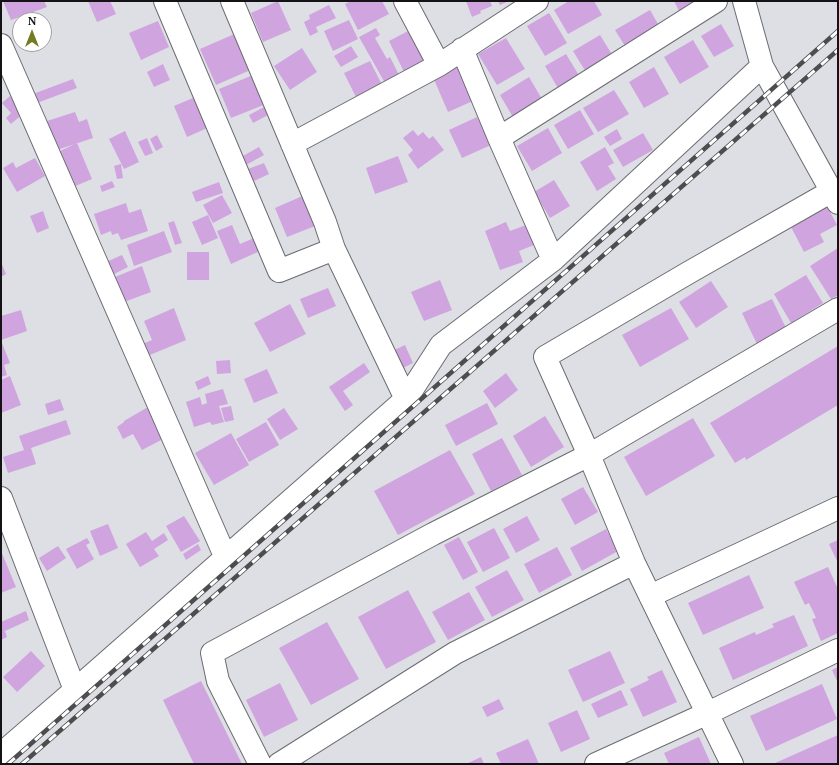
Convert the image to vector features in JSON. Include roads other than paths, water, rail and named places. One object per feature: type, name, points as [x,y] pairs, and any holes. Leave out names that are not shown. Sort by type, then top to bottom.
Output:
[{"type":"street","points":[[165,1],[279,271],[334,249]]},
{"type":"street","points":[[232,1],[325,222],[334,249],[406,398]]},
{"type":"street","points":[[292,144],[439,65],[537,1]]},
{"type":"street","points":[[499,138],[716,1]]},
{"type":"street","points":[[732,764],[634,563],[589,455],[545,357],[688,273],[833,184],[762,66],[744,1]]},
{"type":"street","points":[[411,3],[439,65]]},
{"type":"street","points":[[1,45],[225,556]]},
{"type":"street","points":[[462,49],[499,138],[553,260]]},
{"type":"street","points":[[1,754],[406,398],[441,345],[553,260],[762,66]]},
{"type":"street","points":[[260,764],[218,681],[212,653],[433,534],[589,455],[838,309]]},
{"type":"street","points":[[1,498],[75,690]]},
{"type":"street","points":[[650,596],[838,508]]},
{"type":"street","points":[[279,764],[455,653],[634,563]]},
{"type":"street","points":[[596,764],[708,713],[838,650]]},
{"type":"railway","points":[[8,764],[838,31]]},
{"type":"railway","points":[[22,764],[838,50]]}]
